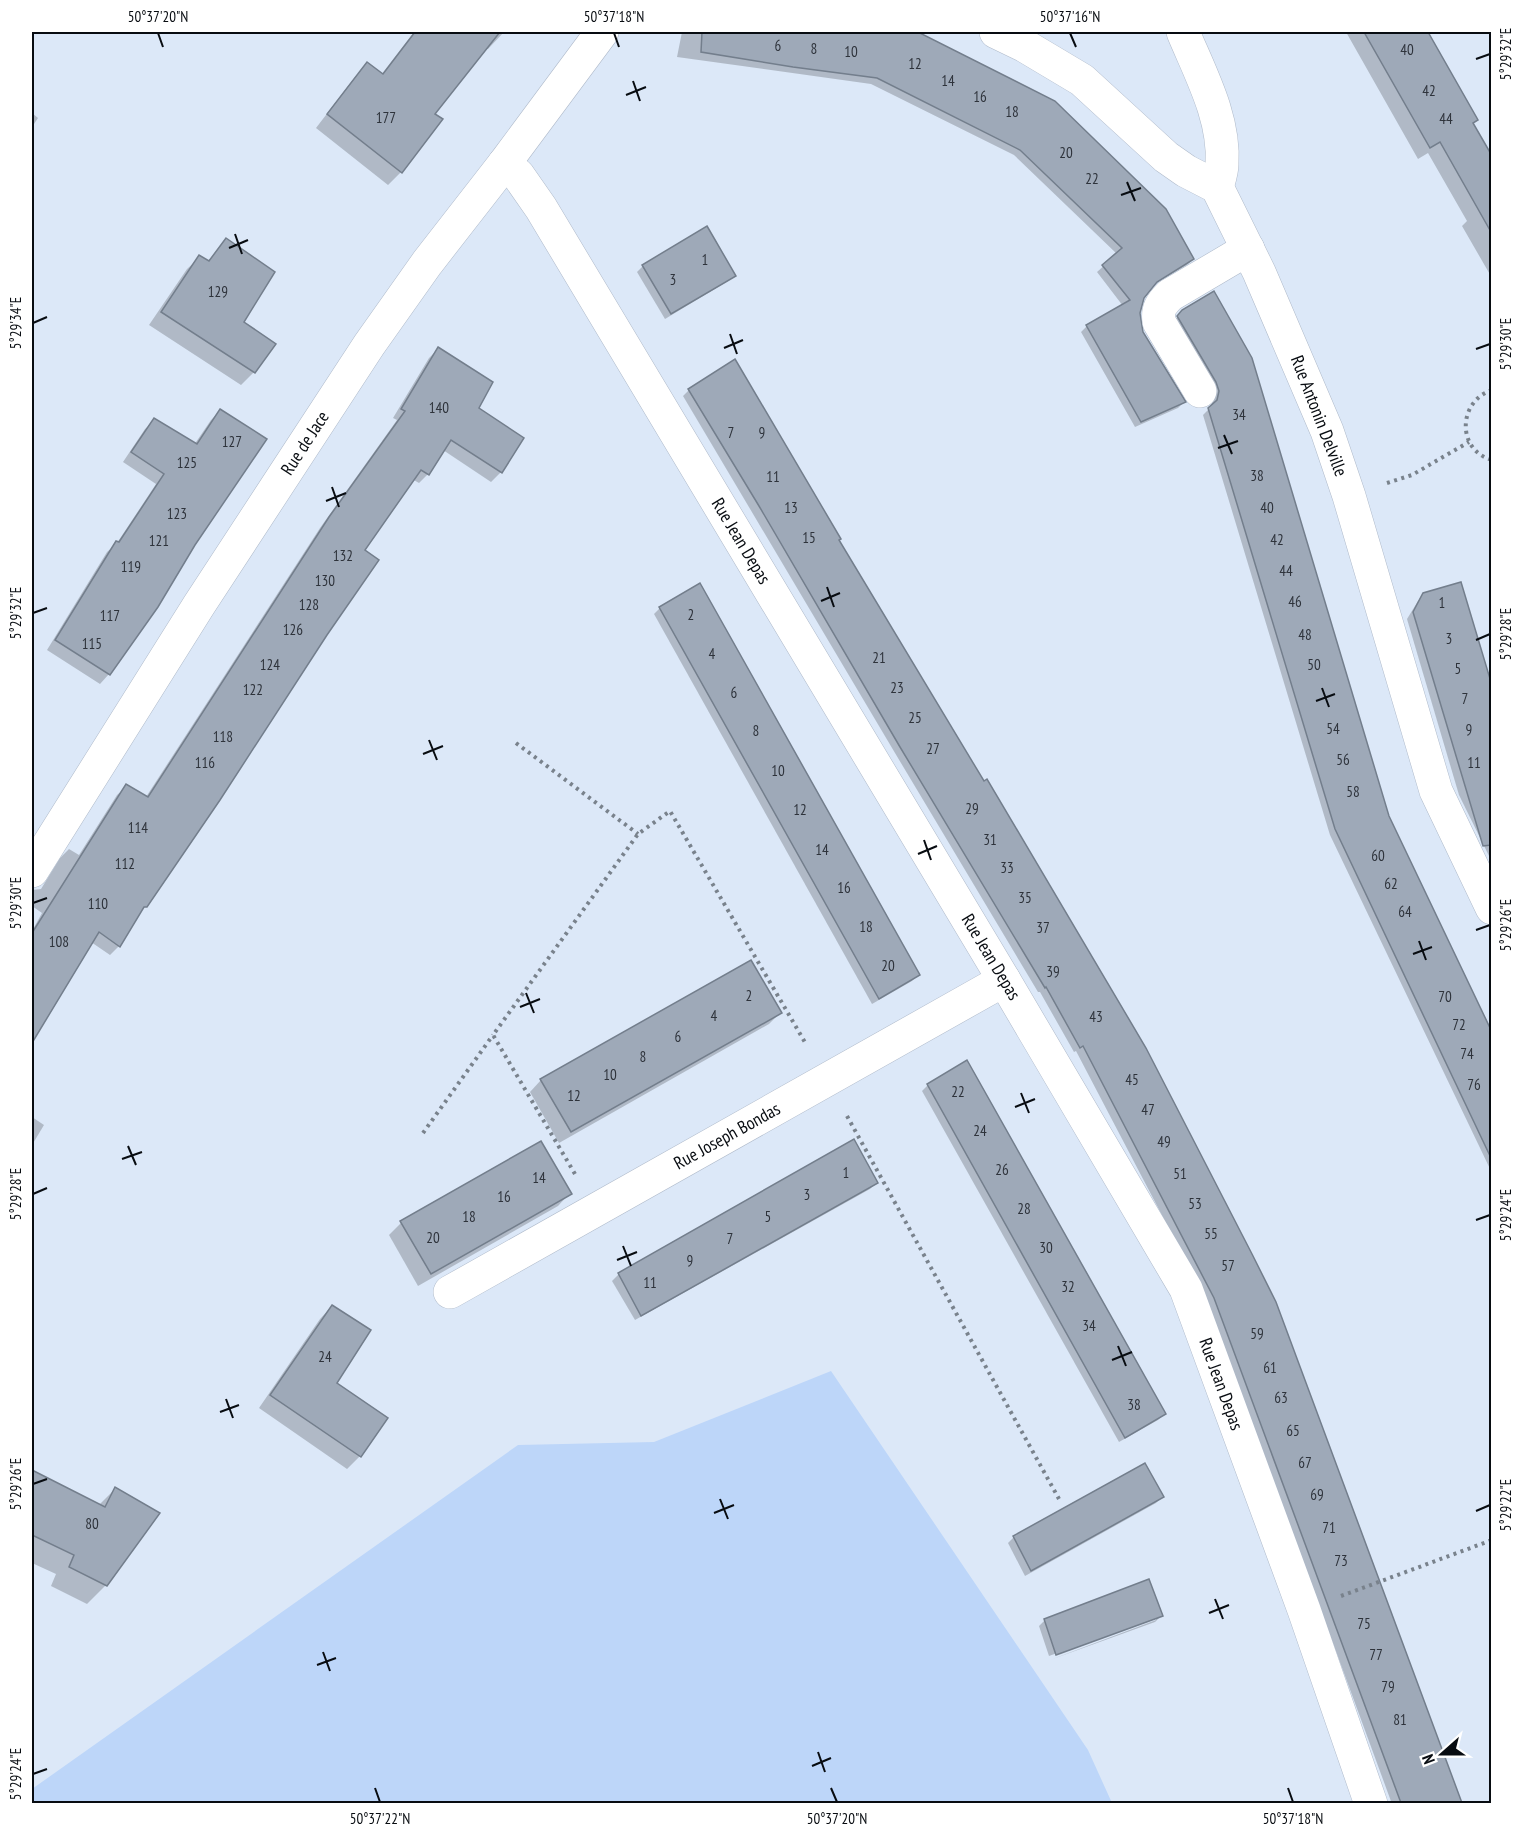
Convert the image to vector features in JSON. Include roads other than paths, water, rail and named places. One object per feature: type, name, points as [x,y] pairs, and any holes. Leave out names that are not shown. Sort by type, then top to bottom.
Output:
[{"type":"street","name":"Rue de Jace","points":[[32,871],[199,605],[369,345],[427,263],[602,32]]},
{"type":"street","points":[[996,32],[1025,46],[1082,80],[1166,157],[1186,171],[1217,187],[1222,165],[1221,142],[1215,112],[1183,32]]},
{"type":"street","name":"Rue Jean Depas","points":[[504,164],[518,175],[541,208],[1004,980],[1186,1289],[1304,1610],[1371,1803]]},
{"type":"street","name":"Rue Antonin Delville","points":[[1217,187],[1248,249],[1327,431],[1349,496],[1436,791],[1491,908]]},
{"type":"street","points":[[1200,391],[1159,322],[1158,312],[1170,295],[1248,249]]},
{"type":"street","name":"Rue Joseph Bondas","points":[[450,1292],[1004,980]]}]
